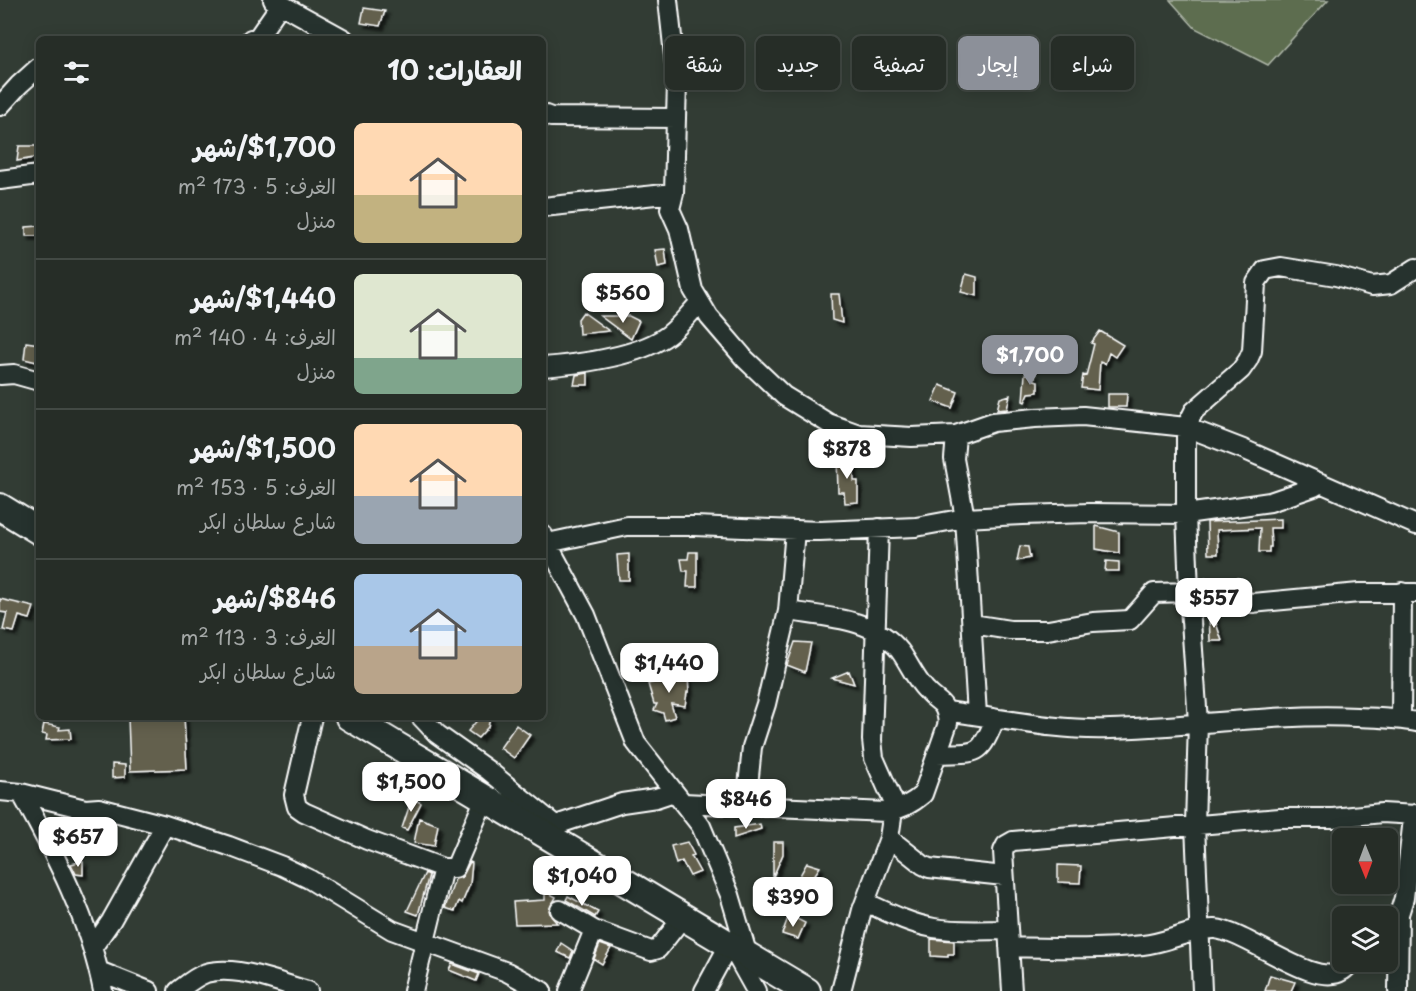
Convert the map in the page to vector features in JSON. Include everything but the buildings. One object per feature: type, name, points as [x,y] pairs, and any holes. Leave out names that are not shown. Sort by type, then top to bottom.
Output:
[{"type":"highway","points":[[4,514],[36,530]]},
{"type":"highway","points":[[354,720],[485,798],[547,828],[683,917],[807,991]]},
{"type":"street","points":[[668,0],[676,83],[674,194],[670,209],[678,229],[693,290],[709,317],[745,360],[784,396],[828,423],[859,434],[912,437],[956,435],[993,422],[1083,416],[1186,427],[1243,449],[1416,525]]},
{"type":"street","points":[[259,36],[277,3],[338,36]]},
{"type":"street","points":[[0,106],[36,70]]},
{"type":"street","points":[[546,115],[676,118]]},
{"type":"street","points":[[0,180],[36,175]]},
{"type":"street","points":[[546,207],[674,194]]},
{"type":"street","points":[[1202,991],[1196,825],[1198,722],[1189,592],[1186,427],[1194,411],[1241,370],[1248,360],[1252,351],[1256,283],[1265,270],[1281,267],[1336,276],[1372,286],[1391,284],[1416,268]]},
{"type":"street","points":[[546,367],[590,362],[637,350],[657,342],[670,334],[700,302]]},
{"type":"street","points":[[0,375],[15,374],[36,380]]},
{"type":"street","points":[[956,435],[954,459],[966,518],[977,715]]},
{"type":"street","points":[[546,541],[627,526],[820,531],[916,527],[966,518],[1090,513],[1186,514],[1270,502],[1314,488],[1321,483]]},
{"type":"street","points":[[841,991],[865,902],[889,838],[893,811],[893,801],[874,758],[872,740],[879,528]]},
{"type":"street","points":[[746,806],[753,747],[766,704],[788,611],[795,530]]},
{"type":"street","points":[[546,543],[586,615],[636,743],[701,826],[730,895],[736,949],[756,991]]},
{"type":"street","points":[[946,711],[1082,729],[1281,717],[1338,716],[1408,721],[1409,593],[1359,593],[1253,603],[1204,597],[1189,592],[1154,593],[1130,620],[1093,622],[1048,630],[1010,630],[972,624]]},
{"type":"street","points":[[424,720],[437,734],[489,771],[547,828],[622,803],[656,798],[679,798],[746,806],[878,812],[893,811],[916,800],[923,794],[948,723],[942,703],[926,691],[898,649],[860,623],[788,611]]},
{"type":"street","points":[[937,754],[979,750],[985,744],[995,719]]},
{"type":"street","points":[[311,720],[294,795],[297,807],[367,840],[443,868],[455,868],[485,798]]},
{"type":"street","points":[[0,791],[21,793],[85,809],[99,808],[165,825],[229,846],[309,879],[392,930],[507,972],[542,991]]},
{"type":"street","points":[[21,793],[58,860],[93,947],[103,991]]},
{"type":"street","points":[[1012,991],[1003,851],[1006,845],[1013,842],[1280,818],[1333,818],[1382,813],[1416,814],[1398,907]]},
{"type":"street","points":[[93,947],[111,921],[165,825]]},
{"type":"street","points":[[889,838],[929,868],[1004,876]]},
{"type":"street","points":[[413,991],[443,868]]},
{"type":"street","points":[[865,902],[901,918],[932,928],[1084,948],[1143,945],[1174,939],[1201,930],[1216,929],[1236,935],[1320,975],[1342,972]]},
{"type":"street","points":[[560,910],[594,930],[655,951],[683,917]]},
{"type":"street","points":[[569,991],[594,930]]},
{"type":"street","points":[[704,991],[736,949]]},
{"type":"street","points":[[99,970],[149,991]]},
{"type":"street","points":[[178,991],[191,980],[207,972],[237,971],[261,985],[308,991]]},
{"type":"street","points":[[1396,972],[1398,991]]},
{"type":"green space","points":[[1170,0],[1328,0],[1268,65],[1195,28]]}]
